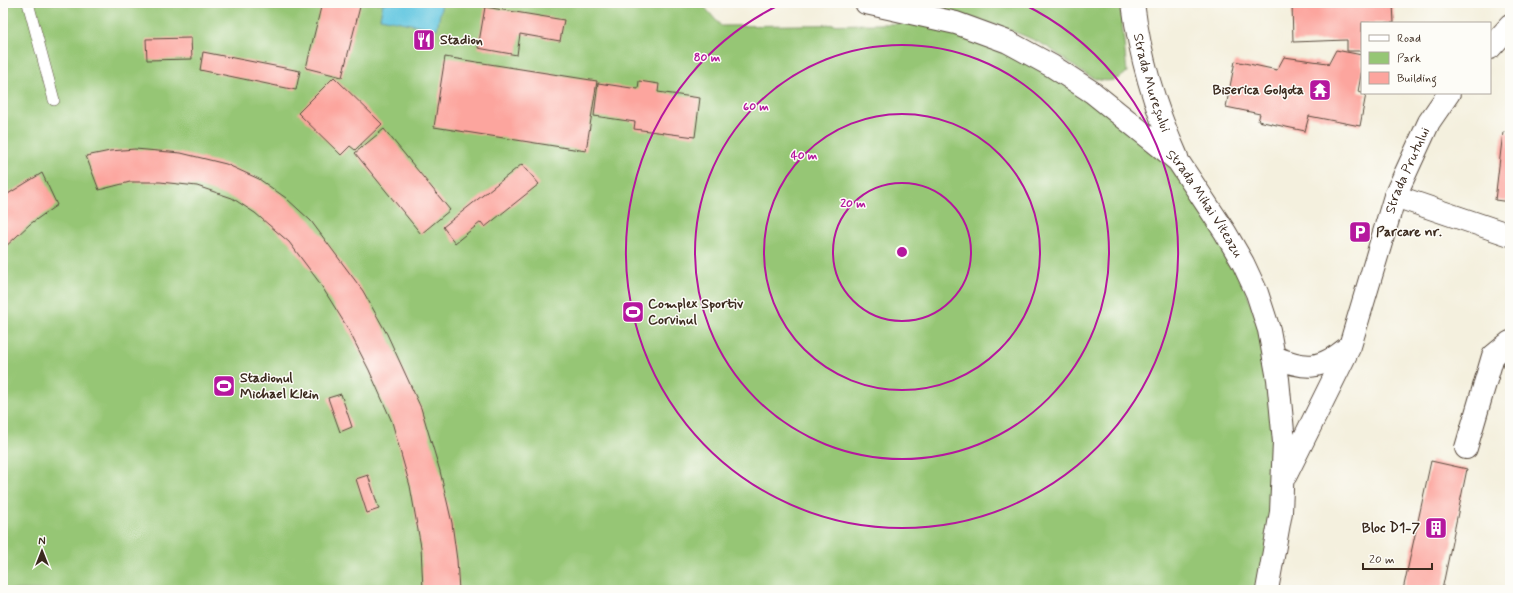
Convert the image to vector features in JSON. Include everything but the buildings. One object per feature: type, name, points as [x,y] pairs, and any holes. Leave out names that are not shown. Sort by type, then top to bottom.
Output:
[{"type":"street","name":"Strada Mihai Viteazu","points":[[866,3],[956,23],[1014,45],[1064,73],[1092,92],[1178,161],[1221,225],[1243,263],[1257,294],[1269,330],[1274,357],[1283,435],[1283,480],[1281,512],[1267,590]]},
{"type":"street","name":"Strada Mureșului","points":[[1133,3],[1150,90],[1178,161]]},
{"type":"street","points":[[1491,47],[1510,26]]},
{"type":"street","name":"Strada Prutului","points":[[1283,480],[1350,346],[1395,196],[1429,122],[1448,94]]},
{"type":"street","points":[[1395,196],[1510,235]]},
{"type":"street","points":[[1466,448],[1493,356],[1510,342]]},
{"type":"street","points":[[1274,357],[1289,363],[1309,366],[1322,365],[1332,360],[1350,346]]},
{"type":"lane","points":[[28,3],[54,100]]},
{"type":"green space","name":"Complex Sportiv Corvinul","points":[[3,3],[701,3],[721,26],[956,23],[1134,124],[1225,232],[1278,379],[1267,590],[3,590]]},
{"type":"green space","points":[[909,3],[1120,3],[1127,72],[1113,80],[1105,81],[1096,79],[1082,72],[1042,44],[1010,30],[977,19]]},
{"type":"water","points":[[383,3],[442,3],[437,29],[380,18]]},
{"type":"place","name":"Stadion","points":[[424,40]]},
{"type":"place","name":"Biserica Golgota","points":[[1320,90]]},
{"type":"place","name":"Parcare nr.","points":[[1360,232]]},
{"type":"place","name":"Complex Sportiv Corvinul","points":[[633,312]]},
{"type":"place","name":"Stadionul Michael Klein","points":[[224,386]]},
{"type":"place","name":"Bloc D1-7","points":[[1436,528]]}]
